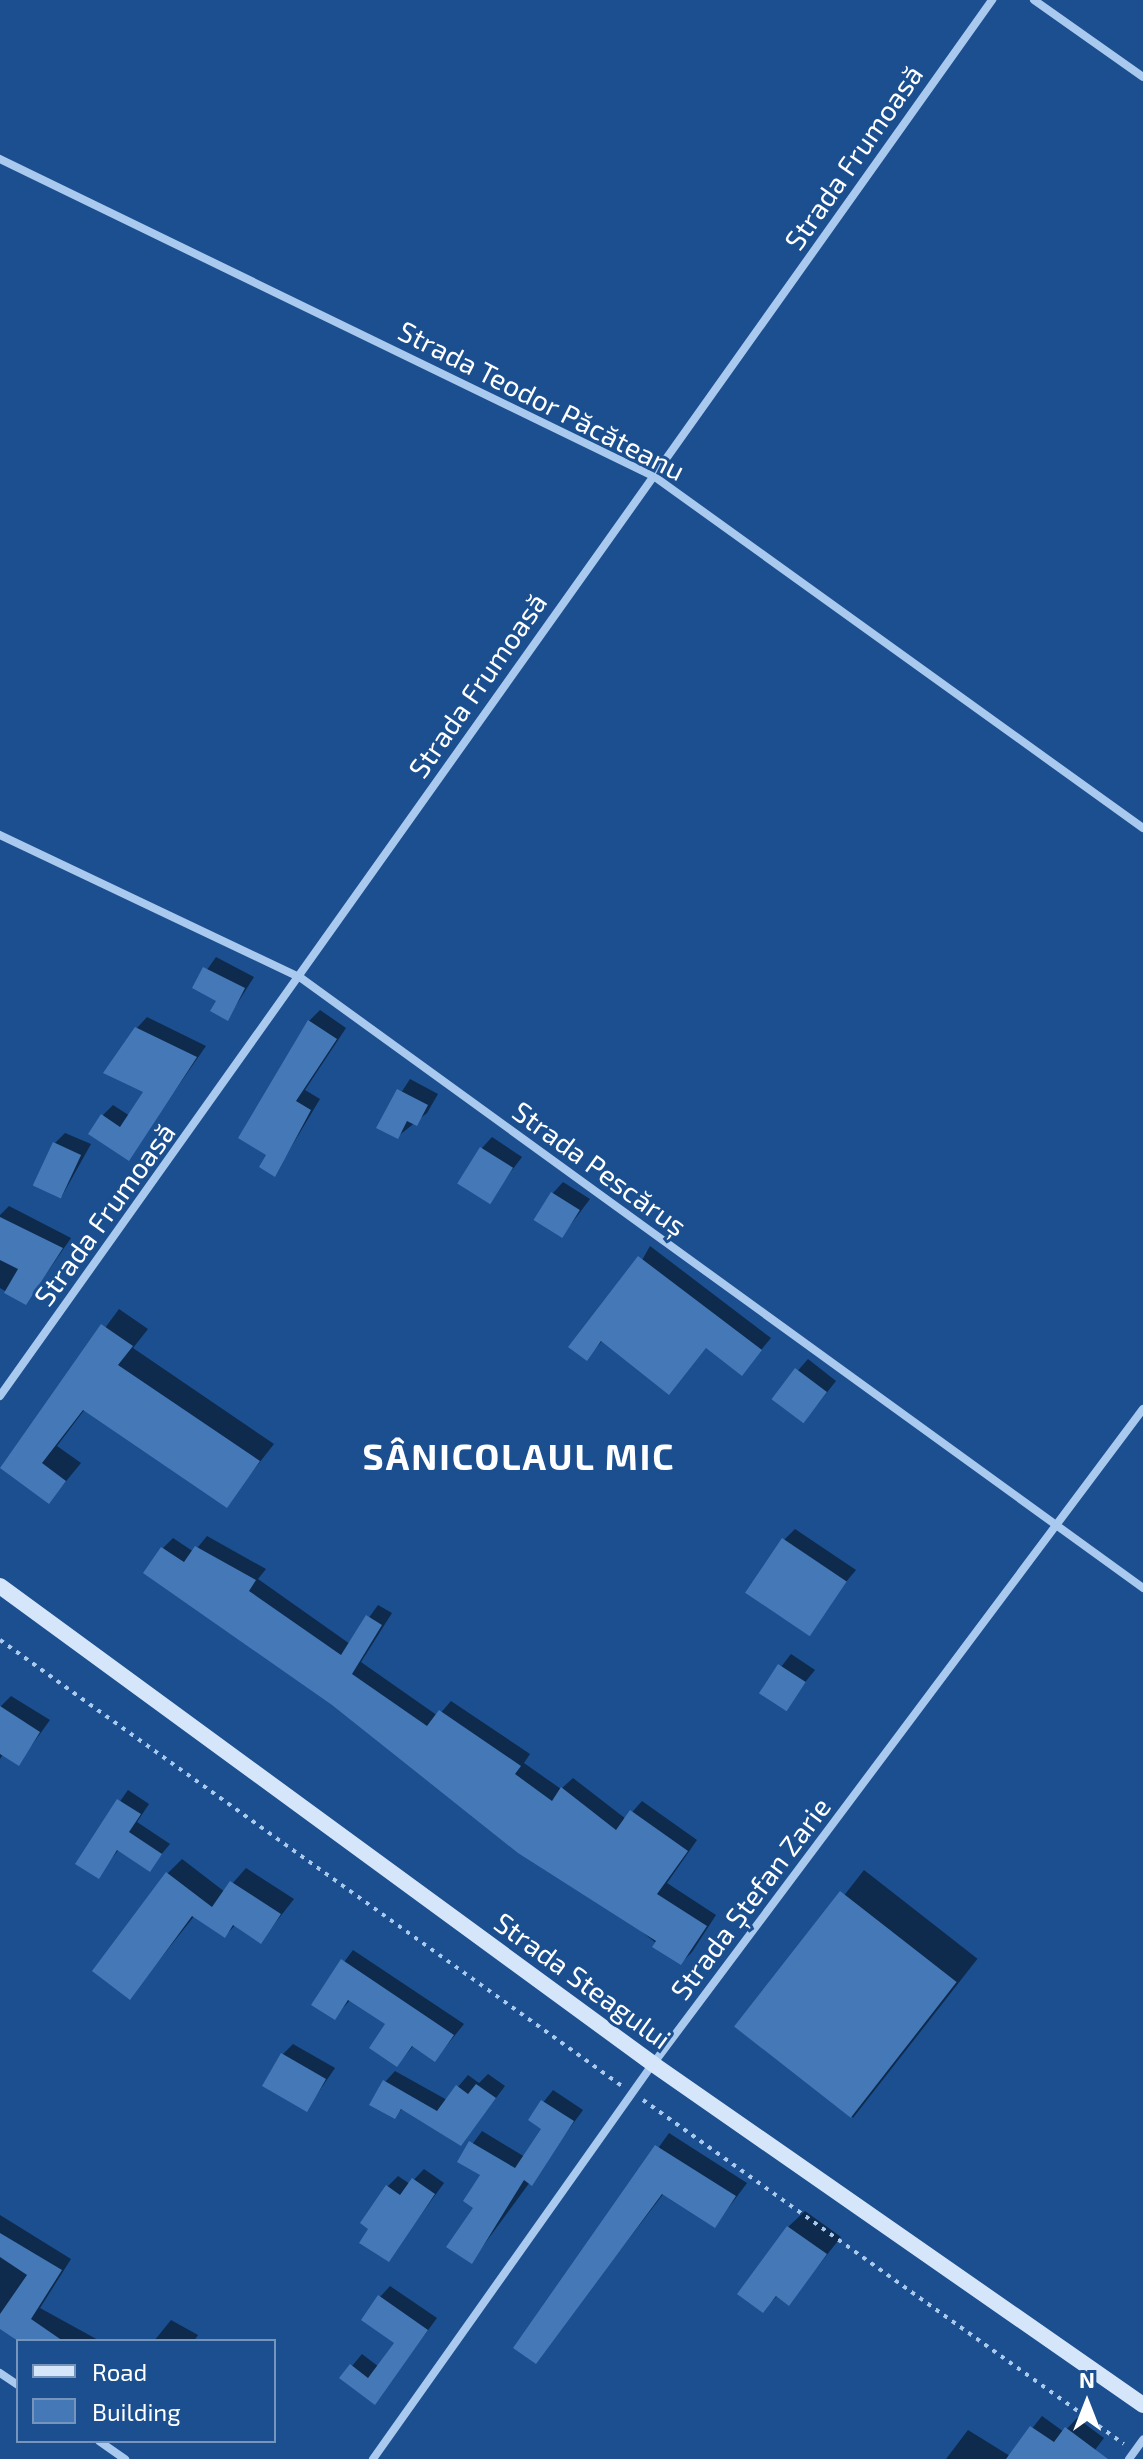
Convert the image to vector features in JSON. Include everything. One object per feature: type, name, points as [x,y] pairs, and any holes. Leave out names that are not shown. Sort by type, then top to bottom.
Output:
[{"type":"main road","name":"Strada Steagului","points":[[0,1586],[653,2064],[1143,2405]]},
{"type":"street","name":"Strada Frumoasă","points":[[0,1396],[301,978],[992,0]]},
{"type":"street","points":[[1034,0],[1143,77]]},
{"type":"street","name":"Strada Teodor Păcăteanu","points":[[0,159],[655,477],[1143,828]]},
{"type":"street","name":"Strada Pescăruș","points":[[0,835],[301,978],[1143,1588]]},
{"type":"street","name":"Strada Ștefan Zarie","points":[[373,2459],[653,2064],[1058,1528],[1143,1409]]},
{"type":"street","points":[[1132,2455],[1143,2440]]},
{"type":"street","points":[[102,2443],[125,2459]]},
{"type":"path","points":[[0,1640],[634,2093],[1132,2455]]},
{"type":"building","points":[[203,967],[245,988],[228,1021],[210,1011],[216,1001],[192,988]]},
{"type":"building","points":[[308,1020],[337,1039],[296,1101],[311,1110],[275,1177],[259,1167],[266,1155],[238,1138]]},
{"type":"building","points":[[135,1027],[197,1057],[129,1161],[88,1134],[101,1114],[120,1127],[143,1092],[103,1073]]},
{"type":"building","points":[[397,1089],[428,1105],[417,1126],[407,1121],[398,1139],[376,1128]]},
{"type":"building","points":[[53,1142],[81,1155],[61,1199],[33,1186]]},
{"type":"building","points":[[480,1147],[513,1168],[490,1204],[457,1183]]},
{"type":"building","points":[[551,1192],[580,1210],[562,1238],[534,1220]]},
{"type":"building","points":[[0,1217],[63,1248],[26,1305],[4,1293],[18,1269],[0,1260]]},
{"type":"building","points":[[638,1256],[762,1350],[742,1376],[706,1348],[669,1395],[601,1341],[587,1361],[568,1347]]},
{"type":"building","points":[[101,1324],[133,1346],[118,1365],[260,1461],[227,1508],[83,1410],[42,1463],[66,1481],[49,1504],[0,1468]]},
{"type":"building","points":[[795,1368],[827,1392],[803,1423],[772,1399]]},
{"type":"building","points":[[782,1538],[847,1582],[810,1636],[745,1593]]},
{"type":"building","points":[[195,1546],[256,1580],[249,1591],[341,1655],[366,1615],[382,1625],[352,1674],[427,1726],[439,1710],[521,1766],[515,1774],[552,1801],[561,1787],[616,1830],[630,1810],[688,1851],[657,1894],[707,1926],[681,1965],[652,1947],[656,1941],[518,1853],[332,1705],[143,1573],[161,1547],[184,1562]]},
{"type":"building","points":[[778,1664],[806,1682],[787,1711],[759,1693]]},
{"type":"building","points":[[0,1706],[40,1732],[19,1766],[0,1754]]},
{"type":"building","points":[[117,1799],[141,1814],[129,1832],[162,1854],[150,1872],[117,1850],[99,1879],[75,1864]]},
{"type":"building","points":[[166,1872],[212,1907],[230,1881],[281,1914],[261,1944],[233,1925],[225,1938],[192,1916],[130,2000],[92,1971]]},
{"type":"building","points":[[840,1891],[957,1982],[851,2118],[734,2027]]},
{"type":"building","points":[[341,1959],[454,2035],[435,2062],[412,2046],[397,2067],[369,2048],[385,2024],[348,2000],[335,2020],[311,2005]]},
{"type":"building","points":[[281,2053],[326,2079],[307,2112],[262,2086]]},
{"type":"building","points":[[383,2080],[437,2111],[456,2085],[468,2094],[476,2084],[496,2098],[461,2146],[401,2109],[395,2119],[369,2105]]},
{"type":"building","points":[[541,2100],[574,2121],[532,2186],[524,2180],[472,2264],[446,2247],[473,2208],[463,2201],[480,2175],[457,2162],[469,2141],[515,2168],[541,2129],[528,2120]]},
{"type":"building","points":[[655,2145],[736,2196],[715,2228],[662,2194],[536,2364],[513,2348]]},
{"type":"building","points":[[412,2178],[435,2194],[389,2262],[359,2243],[368,2229],[360,2223],[386,2185],[400,2195]]},
{"type":"building","points":[[787,2226],[827,2254],[789,2306],[776,2296],[763,2313],[737,2294]]},
{"type":"building","points":[[0,2233],[62,2270],[31,2319],[60,2339],[16,2340],[0,2329],[0,2314],[27,2275],[0,2257]]},
{"type":"building","points":[[378,2295],[428,2330],[375,2405],[339,2378],[350,2364],[368,2378],[394,2343],[361,2320]]},
{"type":"building","points":[[1030,2426],[1054,2442],[1065,2427],[1108,2459],[1006,2459]]},
{"type":"district","name":"SÂNICOLAUL MIC","points":[[519,1456]]}]
